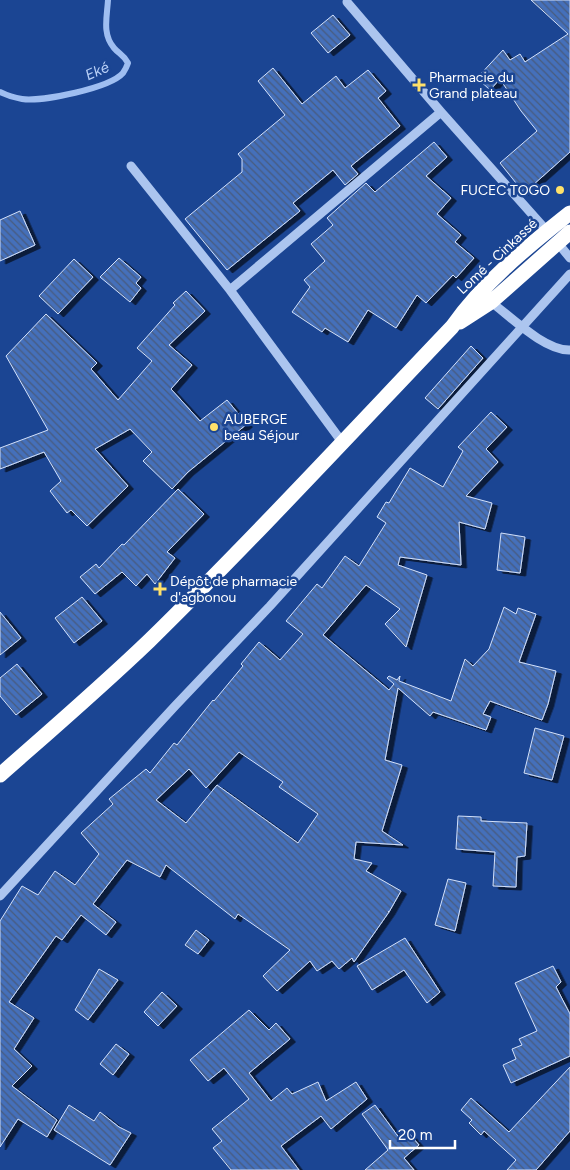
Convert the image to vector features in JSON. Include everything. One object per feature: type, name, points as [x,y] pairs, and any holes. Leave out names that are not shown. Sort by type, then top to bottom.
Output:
[{"type":"highway","name":"Lomé - Cinkassé","points":[[452,326],[491,302],[552,237],[570,213]]},
{"type":"highway","name":"Lomé - Cinkassé","points":[[452,326],[466,307],[511,262],[552,237],[570,232]]},
{"type":"highway","points":[[0,775],[78,707],[149,641],[227,563],[452,326]]},
{"type":"street","points":[[347,2],[570,258]]},
{"type":"street","points":[[230,290],[441,112]]},
{"type":"street","points":[[131,166],[230,290],[342,442]]},
{"type":"street","points":[[0,896],[270,606],[570,274]]},
{"type":"street","points":[[491,302],[523,327],[552,346],[570,350]]},
{"type":"building","points":[[531,0],[570,0],[570,152],[524,193],[500,163],[537,131],[500,79],[490,90],[477,78],[503,50],[510,60],[520,54],[525,62],[568,34]]},
{"type":"building","points":[[333,15],[350,35],[328,53],[311,33]]},
{"type":"building","points":[[273,68],[302,104],[336,76],[345,88],[368,70],[386,91],[378,98],[400,126],[351,166],[358,174],[345,185],[333,170],[293,203],[300,211],[227,270],[185,219],[242,172],[242,159],[238,154],[285,115],[258,81]]},
{"type":"building","points":[[434,142],[447,157],[426,176],[451,198],[437,214],[461,235],[455,242],[474,258],[456,278],[453,275],[426,303],[417,295],[396,328],[368,310],[348,342],[325,328],[322,332],[292,312],[310,287],[304,280],[325,261],[311,244],[333,225],[327,218],[366,183],[375,192]]},
{"type":"building","points":[[20,211],[35,245],[0,261],[0,220]]},
{"type":"building","points":[[119,258],[141,277],[136,283],[141,288],[130,302],[100,277]]},
{"type":"building","points":[[74,259],[93,277],[58,314],[39,296]]},
{"type":"building","points":[[186,291],[205,311],[169,345],[192,365],[171,389],[200,421],[227,400],[247,424],[188,472],[172,489],[143,461],[152,452],[130,429],[95,449],[128,486],[87,526],[71,510],[67,513],[50,491],[61,481],[44,452],[0,469],[0,448],[48,430],[6,356],[46,314],[97,363],[91,369],[118,400],[152,361],[137,348],[175,305],[173,303]]},
{"type":"building","points":[[471,346],[483,358],[438,409],[425,398]]},
{"type":"building","points":[[491,412],[507,427],[486,449],[498,462],[466,496],[492,503],[485,529],[459,522],[461,565],[400,557],[398,565],[427,575],[406,647],[385,624],[400,609],[366,585],[323,635],[389,690],[394,684],[387,678],[389,676],[397,680],[400,676],[399,681],[451,701],[465,659],[473,666],[489,649],[504,607],[516,614],[518,608],[536,614],[519,662],[556,671],[542,720],[490,701],[483,714],[491,717],[486,730],[433,712],[430,716],[398,688],[385,760],[402,765],[382,831],[403,845],[356,842],[354,859],[372,863],[366,871],[401,891],[389,912],[354,962],[352,958],[339,969],[332,961],[317,971],[310,961],[277,991],[263,976],[290,950],[238,914],[235,919],[166,865],[160,877],[127,860],[93,904],[116,922],[106,935],[81,915],[62,940],[56,936],[9,1002],[34,1018],[14,1049],[32,1066],[12,1086],[57,1120],[47,1137],[18,1119],[0,1147],[0,921],[22,886],[38,895],[55,871],[75,885],[99,854],[81,833],[113,804],[109,799],[146,769],[150,773],[174,743],[177,745],[243,666],[241,664],[259,642],[280,660],[303,634],[286,621],[317,584],[322,588],[345,556],[359,566],[386,523],[377,517],[386,502],[389,503],[410,468],[443,487],[463,451],[458,447]],"holes":[[[239,752],[283,782],[279,787],[318,814],[298,843],[217,785],[186,823],[156,800],[189,769],[206,788]]]},
{"type":"building","points":[[178,489],[204,514],[167,552],[175,558],[155,584],[147,574],[136,586],[122,572],[95,594],[80,577],[96,564],[99,568]]},
{"type":"building","points":[[501,533],[525,537],[520,573],[497,570]]},
{"type":"building","points":[[82,597],[102,621],[74,643],[55,618]]},
{"type":"building","points":[[0,612],[21,638],[0,655]]},
{"type":"building","points":[[17,664],[42,694],[16,715],[0,696],[0,678]]},
{"type":"building","points":[[535,728],[564,736],[552,780],[524,773]]},
{"type":"building","points":[[458,816],[481,817],[481,821],[527,823],[525,856],[517,857],[516,887],[493,886],[495,852],[456,849]]},
{"type":"building","points":[[448,879],[466,883],[455,931],[435,925]]},
{"type":"building","points":[[196,930],[209,940],[198,954],[185,945]]},
{"type":"building","points":[[405,938],[440,992],[427,1003],[404,970],[372,990],[357,966]]},
{"type":"building","points":[[553,966],[561,982],[556,987],[570,1014],[570,1056],[511,1083],[503,1065],[516,1059],[512,1049],[522,1045],[519,1039],[537,1031],[515,983]]},
{"type":"building","points":[[99,969],[118,980],[88,1020],[75,1010]]},
{"type":"building","points":[[162,992],[177,1006],[158,1026],[144,1012]]},
{"type":"building","points":[[249,1010],[269,1030],[276,1023],[290,1039],[249,1073],[271,1101],[287,1088],[292,1094],[318,1082],[326,1101],[356,1082],[367,1099],[331,1129],[321,1116],[281,1146],[299,1170],[231,1170],[213,1148],[222,1141],[212,1129],[249,1099],[224,1068],[208,1081],[190,1060]]},
{"type":"building","points":[[116,1044],[129,1054],[113,1075],[100,1064]]},
{"type":"building","points":[[570,1067],[570,1131],[536,1170],[507,1170],[516,1160],[484,1131],[481,1135],[469,1123],[472,1120],[461,1110],[471,1098],[509,1132]]},
{"type":"building","points":[[69,1105],[94,1121],[100,1112],[119,1127],[131,1133],[110,1165],[54,1130]]},
{"type":"building","points":[[375,1105],[400,1139],[408,1132],[419,1145],[404,1158],[414,1170],[365,1170],[388,1150],[362,1114]]},
{"type":"waterway","name":"Eké","points":[[0,92],[22,99],[44,98],[91,89],[116,79],[123,73],[128,63],[110,43],[108,37],[106,19],[108,0]]},
{"type":"place","name":"Pharmacie du Grand plateau","points":[[419,85]]},
{"type":"place","name":"FUCEC TOGO","points":[[560,190]]},
{"type":"place","name":"AUBERGE beau Séjour","points":[[214,427]]},
{"type":"place","name":"Dépôt de pharmacie d'agbonou","points":[[160,589]]}]
